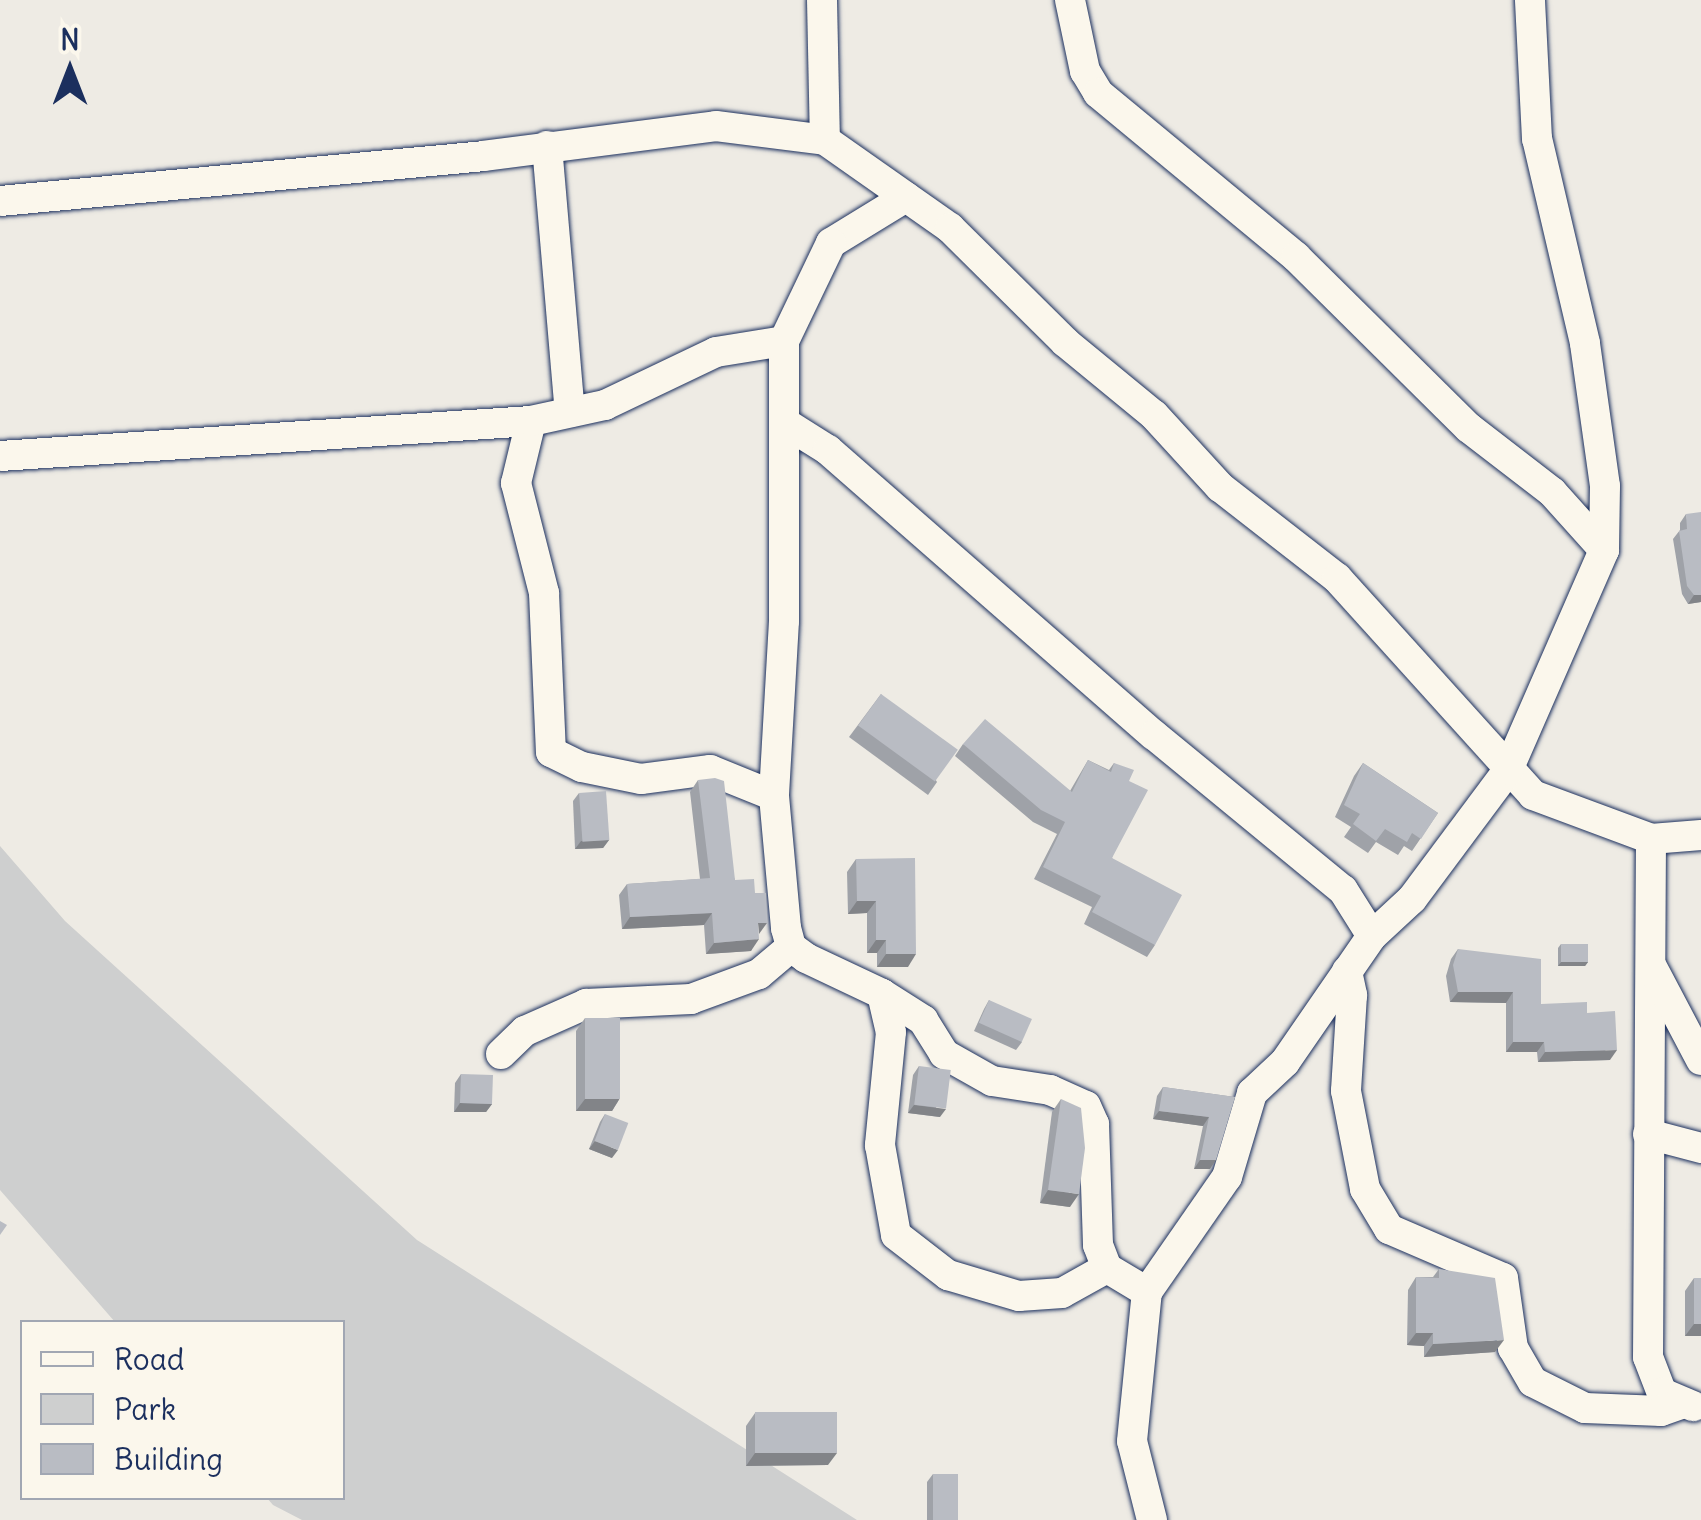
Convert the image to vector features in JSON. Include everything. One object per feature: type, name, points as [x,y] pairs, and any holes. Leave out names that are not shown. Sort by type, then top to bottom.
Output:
[{"type":"street","points":[[822,0],[825,140]]},
{"type":"street","points":[[1070,0],[1085,71],[1098,92],[1296,257],[1469,428],[1552,492],[1604,550]]},
{"type":"street","points":[[1152,1520],[1132,1440],[1146,1292],[1227,1177],[1252,1093],[1285,1062],[1372,936],[1412,899],[1508,770],[1604,550],[1605,486],[1585,343],[1537,139],[1530,0]]},
{"type":"street","points":[[0,201],[716,126],[764,127],[825,140],[950,228],[1065,342],[1154,415],[1220,487],[1337,578],[1533,795],[1571,814],[1651,839],[1701,835]]},
{"type":"street","points":[[546,146],[570,412]]},
{"type":"street","points":[[791,947],[774,796],[784,341],[830,242],[906,197]]},
{"type":"street","points":[[0,456],[532,421],[605,405],[716,352],[784,341]]},
{"type":"street","points":[[532,421],[516,483],[544,592],[551,752],[582,767],[641,779],[710,770],[774,796]]},
{"type":"street","points":[[785,423],[828,450],[1154,735],[1344,890],[1372,936]]},
{"type":"street","points":[[1651,839],[1648,1357],[1652,1378],[1691,1406]]},
{"type":"street","points":[[791,947],[923,1020],[944,1054],[992,1081],[1050,1090],[1086,1106],[1094,1124],[1098,1244],[1107,1268],[1146,1292]]},
{"type":"street","points":[[502,1054],[525,1031],[586,1004],[690,1000],[759,974],[791,947]]},
{"type":"street","points":[[1649,960],[1701,1060]]},
{"type":"street","points":[[1346,971],[1352,996],[1346,1090],[1365,1189],[1389,1229],[1502,1278],[1514,1348],[1532,1382],[1585,1408],[1661,1411],[1691,1406]]},
{"type":"street","points":[[882,994],[891,1032],[880,1145],[896,1235],[948,1274],[1019,1296],[1062,1293],[1107,1268]]},
{"type":"street","points":[[1648,1134],[1701,1148]]},
{"type":"green space","points":[[0,846],[65,921],[417,1240],[857,1520],[302,1520],[269,1500],[345,1500],[345,1320],[113,1320],[0,1190]]},
{"type":"building","points":[[1701,512],[1701,595],[1694,595],[1687,586],[1679,531],[1687,529],[1686,514]]},
{"type":"building","points":[[881,694],[958,750],[935,781],[858,726]]},
{"type":"building","points":[[985,719],[1072,792],[1088,760],[1111,772],[1114,763],[1134,770],[1129,781],[1148,790],[1112,858],[1182,895],[1155,945],[1092,912],[1101,896],[1043,867],[1065,822],[1041,810],[963,744]]},
{"type":"building","points":[[1363,763],[1438,813],[1421,839],[1412,833],[1407,842],[1385,829],[1376,841],[1353,824],[1360,814],[1344,805]]},
{"type":"building","points":[[698,780],[724,781],[735,880],[754,879],[755,893],[766,893],[767,923],[758,923],[759,939],[714,943],[712,913],[630,917],[627,884],[710,878]]},
{"type":"building","points":[[606,791],[609,840],[582,842],[579,793]]},
{"type":"building","points":[[915,858],[916,954],[886,954],[886,940],[876,940],[876,901],[857,901],[856,859]]},
{"type":"building","points":[[1561,944],[1588,944],[1588,962],[1561,962]]},
{"type":"building","points":[[1458,949],[1541,959],[1541,1004],[1587,1002],[1587,1013],[1615,1011],[1617,1050],[1545,1052],[1544,1042],[1513,1042],[1513,992],[1458,992],[1453,965]]},
{"type":"building","points":[[989,1000],[1032,1019],[1022,1042],[979,1023]]},
{"type":"building","points":[[585,1018],[620,1018],[620,1099],[585,1099]]},
{"type":"building","points":[[919,1066],[951,1070],[946,1109],[914,1105]]},
{"type":"building","points":[[461,1074],[493,1075],[492,1104],[460,1103]]},
{"type":"building","points":[[1163,1087],[1235,1097],[1216,1160],[1200,1160],[1209,1117],[1159,1111]]},
{"type":"building","points":[[1061,1099],[1081,1108],[1085,1148],[1079,1194],[1048,1190]]},
{"type":"building","points":[[605,1114],[628,1123],[618,1150],[595,1141]]},
{"type":"building","points":[[1439,1269],[1495,1278],[1504,1340],[1433,1344],[1433,1333],[1416,1333],[1416,1277],[1439,1278]]},
{"type":"building","points":[[1694,1278],[1701,1278],[1701,1324],[1694,1324]]},
{"type":"building","points":[[755,1412],[837,1412],[837,1453],[755,1453]]},
{"type":"building","points":[[933,1474],[958,1474],[958,1520],[933,1520]]}]
